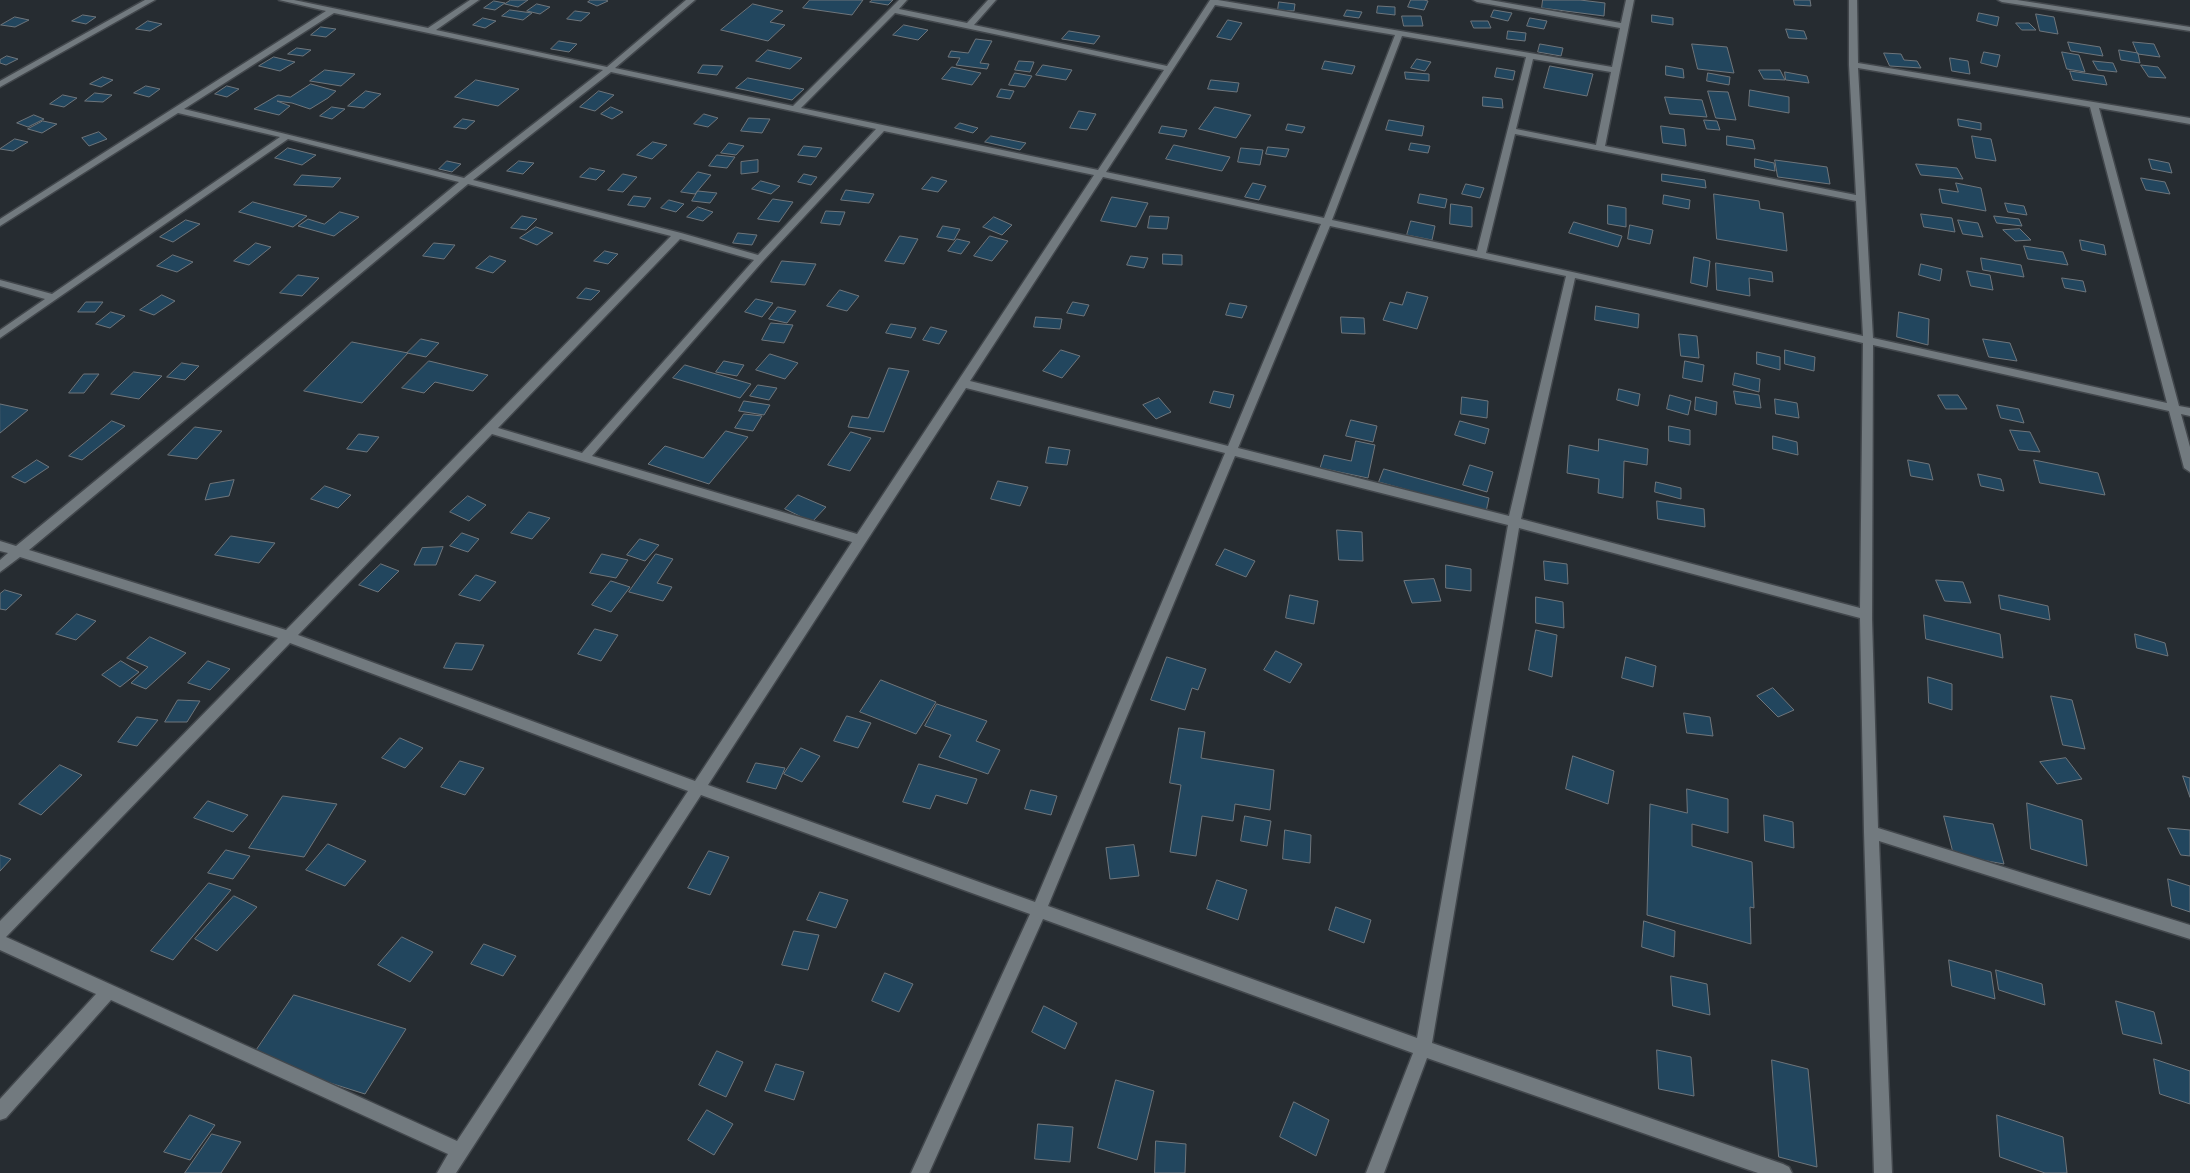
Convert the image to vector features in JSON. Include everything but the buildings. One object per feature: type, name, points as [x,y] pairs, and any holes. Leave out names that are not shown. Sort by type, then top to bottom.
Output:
[{"type":"street","points":[[0,84],[150,0]]},
{"type":"street","points":[[283,0],[607,71],[795,109],[1570,274],[2190,412]]},
{"type":"street","points":[[428,32],[475,0]]},
{"type":"street","points":[[0,567],[465,182],[607,71],[691,0]]},
{"type":"street","points":[[795,109],[903,0]]},
{"type":"street","points":[[969,26],[992,0]]},
{"type":"street","points":[[1477,0],[1624,26]]},
{"type":"street","points":[[1600,149],[1630,0]]},
{"type":"street","points":[[1853,0],[1853,65],[1868,341],[1870,450],[1866,615],[1871,832],[1883,1173]]},
{"type":"street","points":[[2002,0],[2190,29]]},
{"type":"street","points":[[446,1173],[1214,1],[1616,70]]},
{"type":"street","points":[[893,10],[1169,69]]},
{"type":"street","points":[[0,223],[332,11]]},
{"type":"street","points":[[920,1173],[1039,910],[1327,222],[1399,34]]},
{"type":"street","points":[[1481,255],[1530,56]]},
{"type":"street","points":[[1853,65],[2190,120]]},
{"type":"street","points":[[2094,104],[2190,468]]},
{"type":"street","points":[[177,110],[678,235],[760,259]]},
{"type":"street","points":[[584,458],[760,259],[882,128]]},
{"type":"street","points":[[1512,131],[1860,199]]},
{"type":"street","points":[[0,335],[287,136]]},
{"type":"street","points":[[0,932],[287,636],[491,430],[678,235]]},
{"type":"street","points":[[1375,1173],[1422,1048],[1514,522],[1570,274]]},
{"type":"street","points":[[0,283],[54,298]]},
{"type":"street","points":[[963,383],[1514,522],[1866,615]]},
{"type":"street","points":[[491,430],[861,540]]},
{"type":"street","points":[[0,546],[287,636],[698,788],[1422,1048],[1783,1173]]},
{"type":"street","points":[[1871,832],[2190,932]]},
{"type":"street","points":[[0,942],[461,1151]]},
{"type":"street","points":[[0,1112],[110,991]]}]
